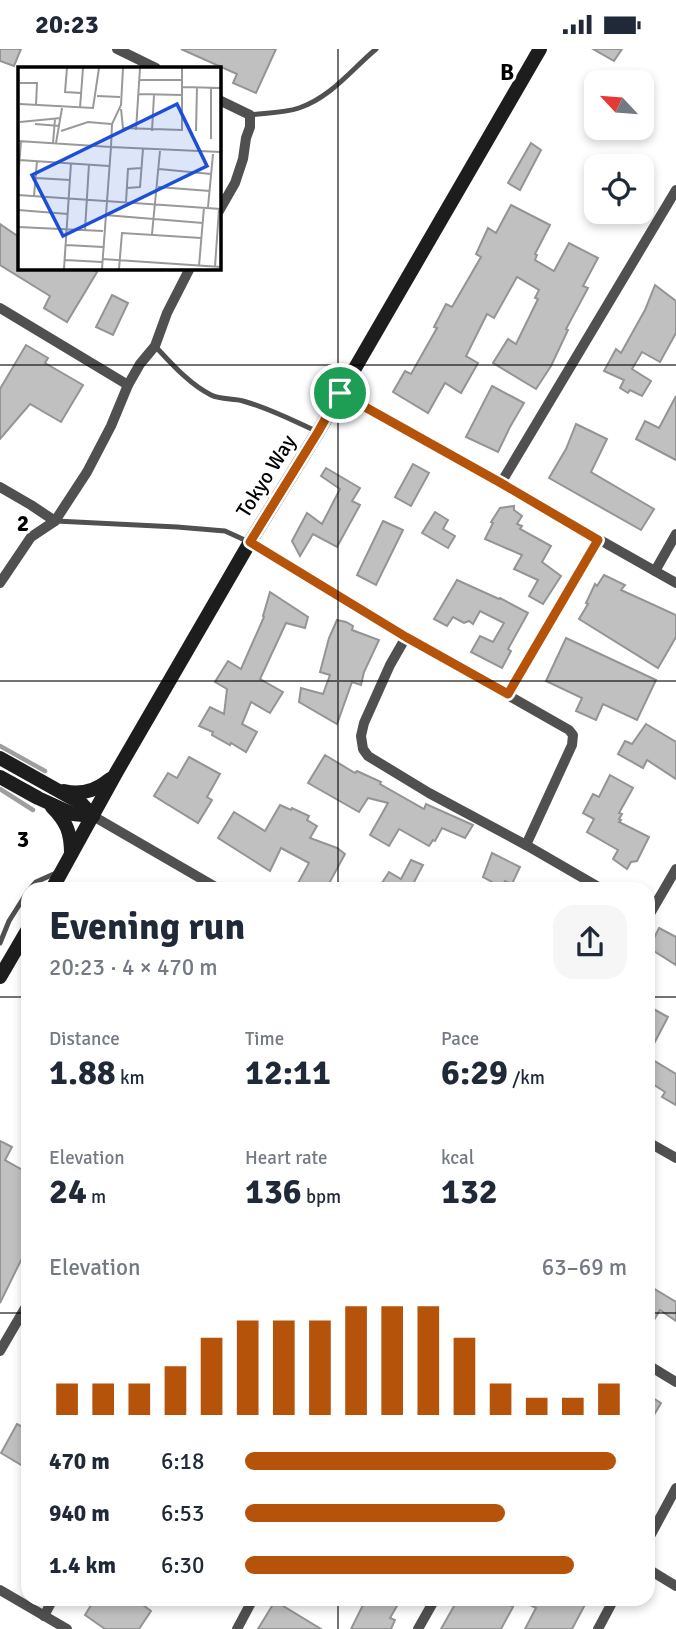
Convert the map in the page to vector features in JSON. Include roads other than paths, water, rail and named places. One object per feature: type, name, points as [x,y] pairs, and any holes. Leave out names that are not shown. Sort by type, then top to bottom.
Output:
[{"type":"street","points":[[117,49],[154,67]]},
{"type":"street","name":"Tokyo Way","points":[[56,882],[250,542],[318,432],[540,49]]},
{"type":"street","points":[[220,100],[250,115],[243,159],[220,209]]},
{"type":"street","points":[[501,483],[676,190]]},
{"type":"street","points":[[0,583],[31,537],[55,521],[87,472],[111,426],[128,385],[155,345],[167,313],[189,269]]},
{"type":"street","points":[[0,309],[128,385]]},
{"type":"street","points":[[340,393],[676,583]]},
{"type":"street","points":[[0,487],[55,521]]},
{"type":"street","points":[[655,571],[676,534]]},
{"type":"street","points":[[508,694],[598,540]]},
{"type":"street","points":[[250,542],[406,637],[569,730],[573,735],[572,745],[526,845]]},
{"type":"street","points":[[406,637],[364,723],[361,736],[363,749],[368,756],[590,882]]},
{"type":"street","points":[[0,758],[82,803],[93,816],[207,882]]},
{"type":"street","points":[[59,790],[72,793],[97,789],[116,773]]},
{"type":"street","points":[[0,777],[73,814],[93,816]]},
{"type":"street","points":[[38,797],[53,807],[65,821],[71,838],[71,855]]},
{"type":"street","points":[[655,904],[676,869]]},
{"type":"street","points":[[0,977],[21,941]]},
{"type":"street","points":[[655,1146],[676,1157]]},
{"type":"street","points":[[0,1351],[21,1315]]},
{"type":"street","points":[[655,1369],[676,1382]]},
{"type":"street","points":[[655,1527],[676,1488]]},
{"type":"street","points":[[655,1573],[676,1586]]},
{"type":"street","points":[[0,1590],[21,1602]]},
{"type":"street","points":[[27,1606],[67,1629]]},
{"type":"street","points":[[44,1616],[49,1606]]},
{"type":"street","points":[[237,1629],[249,1606]]},
{"type":"street","points":[[418,1629],[431,1606]]},
{"type":"street","points":[[598,1629],[610,1606]]},
{"type":"lane","points":[[250,115],[296,110],[314,103],[337,87],[376,49]]},
{"type":"lane","points":[[155,345],[176,368],[213,396],[256,405],[318,432]]},
{"type":"lane","points":[[55,521],[225,531],[250,542]]},
{"type":"lane","points":[[36,882],[63,871]]},
{"type":"lane","points":[[0,943],[9,921],[21,902]]},
{"type":"waterway","points":[[0,746],[45,771]]},
{"type":"waterway","points":[[0,789],[33,810]]}]
